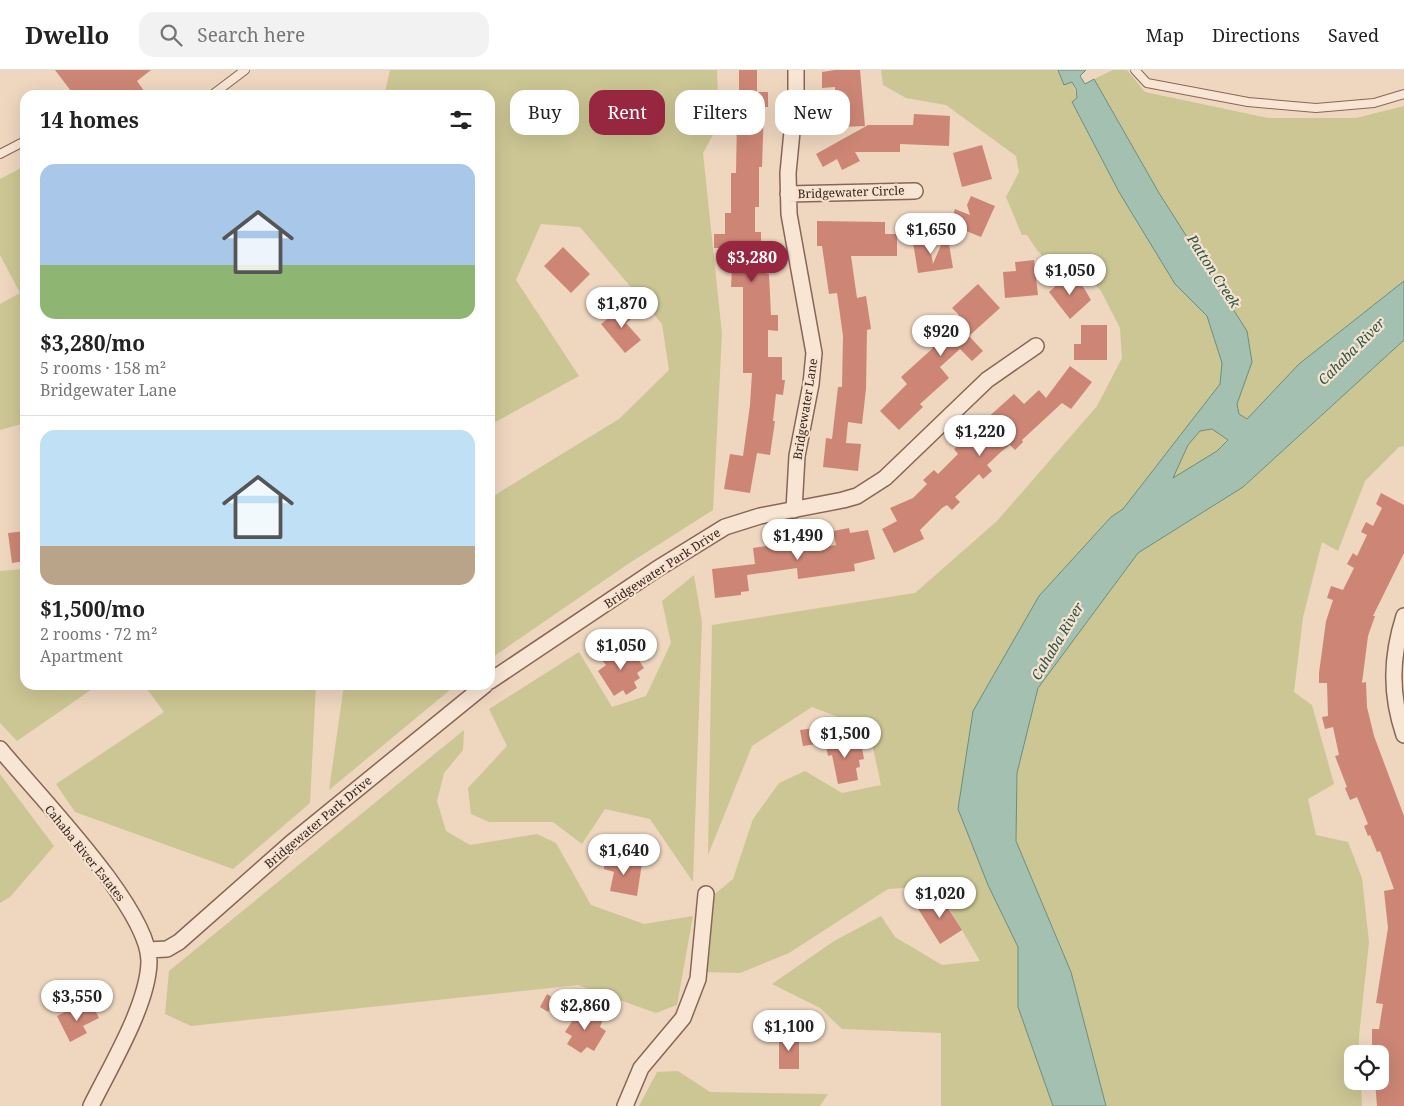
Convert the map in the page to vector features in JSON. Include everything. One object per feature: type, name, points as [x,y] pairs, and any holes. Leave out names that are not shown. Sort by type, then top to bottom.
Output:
[{"type":"street","name":"Bridgewater Lane","points":[[794,510],[797,456],[811,384],[814,352],[796,259],[788,194],[796,70]]},
{"type":"street","name":"Bridgewater Circle","points":[[788,194],[915,190]]},
{"type":"street","name":"Bridgewater Park Drive","points":[[495,678],[709,536],[739,522],[858,496],[878,483],[987,380],[1036,346]]},
{"type":"street","points":[[1404,616],[1402,632],[1395,651],[1393,684],[1394,702],[1404,734]]},
{"type":"street","name":"Bridgewater Park Drive","points":[[148,950],[167,948],[179,942],[291,843],[479,690]]},
{"type":"street","name":"Cahaba River Estates","points":[[0,749],[118,892],[140,926],[148,950],[149,964],[136,1015],[91,1106]]},
{"type":"street","points":[[626,1106],[641,1068],[683,1018],[698,979],[706,894]]},
{"type":"lane","points":[[219,90],[245,70]]},
{"type":"lane","points":[[1135,70],[1147,83],[1248,102],[1316,108],[1374,103],[1404,94]]},
{"type":"lane","points":[[0,154],[20,144]]},
{"type":"shaded area","points":[[390,70],[717,70],[718,90],[675,90],[675,135],[713,135],[703,153],[722,334],[713,510],[628,564],[495,656],[495,495],[619,419],[669,370],[662,324],[580,227],[541,224],[516,280],[579,376],[495,422],[495,90],[385,90]]},
{"type":"shaded area","points":[[881,70],[1058,70],[1064,85],[1072,82],[1077,98],[1072,103],[1119,192],[1175,284],[1207,316],[1222,363],[1220,384],[1123,509],[1111,517],[1039,596],[988,885],[1018,947],[1018,1007],[1053,1106],[941,1106],[941,1033],[842,1029],[820,1008],[772,984],[834,941],[881,916],[895,937],[942,965],[980,961],[936,886],[888,889],[789,953],[740,973],[703,972],[710,898],[733,879],[753,819],[779,783],[805,771],[842,793],[881,785],[869,729],[812,707],[752,746],[708,855],[712,625],[915,593],[997,521],[1097,406],[1122,358],[1120,328],[1101,291],[1083,271],[1049,262],[1038,251],[1027,235],[1022,235],[1006,197],[1019,172],[1016,156],[946,105],[906,98],[883,85]]},
{"type":"shaded area","points":[[1113,70],[1127,70],[1145,92],[1268,118],[1356,118],[1404,106],[1404,281],[1299,364],[1247,419],[1239,414],[1236,404],[1241,389],[1247,331],[1159,193],[1094,79]]},
{"type":"shaded area","points":[[20,169],[20,293],[0,255],[0,179]]},
{"type":"shaded area","points":[[20,293],[20,424],[0,430],[0,304]]},
{"type":"shaded area","points":[[1404,340],[1404,446],[1399,447],[1365,481],[1338,551],[1322,542],[1303,617],[1294,692],[1312,705],[1334,784],[1308,799],[1316,835],[1348,842],[1362,878],[1369,942],[1359,1045],[1344,1045],[1344,1090],[1361,1090],[1362,1106],[1106,1106],[1071,972],[1016,841],[1017,773],[1038,688],[1138,553],[1243,487]]},
{"type":"shaded area","points":[[1213,429],[1228,439],[1217,451],[1172,479],[1188,445],[1200,431]]},
{"type":"shaded area","points":[[20,569],[20,690],[91,690],[17,741],[0,723],[0,571]]},
{"type":"shaded area","points":[[694,575],[702,622],[693,882],[650,819],[605,809],[582,844],[553,822],[489,822],[471,814],[468,788],[507,746],[489,709],[579,652],[612,707],[646,696],[671,643],[662,601]]},
{"type":"shaded area","points":[[148,690],[316,690],[310,803],[233,869],[75,812],[56,784],[164,712]]},
{"type":"shaded area","points":[[343,690],[450,690],[329,790]]},
{"type":"shaded area","points":[[464,730],[463,750],[444,773],[437,801],[446,831],[470,845],[537,834],[556,843],[591,905],[644,924],[693,916],[677,1005],[656,1013],[578,985],[191,1026],[165,1014],[169,971]]},
{"type":"shaded area","points":[[0,774],[54,846],[10,897],[0,903]]},
{"type":"shaded area","points":[[678,1071],[710,1092],[828,1094],[820,1106],[639,1106],[657,1072]]},
{"type":"water","name":"Cahaba River","points":[[1058,70],[1086,70],[1080,76],[1085,84],[1094,79],[1159,193],[1247,331],[1252,362],[1237,404],[1239,414],[1247,419],[1299,364],[1404,281],[1404,340],[1243,487],[1138,553],[1038,688],[1017,773],[1016,841],[1071,972],[1106,1106],[1053,1106],[1018,1007],[1018,947],[988,885],[958,809],[973,711],[1039,596],[1111,517],[1123,509],[1220,384],[1222,363],[1207,316],[1175,284],[1119,192],[1072,102],[1077,98],[1076,89],[1072,82],[1064,85]],"holes":[[[1212,429],[1228,440],[1217,451],[1173,478],[1188,445],[1200,431]]]},
{"type":"building","points":[[55,70],[151,70],[137,81],[143,90],[70,90]]},
{"type":"building","points":[[739,70],[757,70],[757,90],[739,90]]},
{"type":"building","points":[[860,70],[865,126],[850,127],[850,90],[835,90],[835,87],[822,88],[822,72]]},
{"type":"building","points":[[765,92],[768,92],[768,107],[765,107]]},
{"type":"building","points":[[914,114],[950,116],[949,146],[900,144],[900,152],[855,152],[860,161],[842,170],[837,159],[823,167],[816,154],[868,125],[913,125]]},
{"type":"building","points":[[737,135],[763,135],[762,167],[759,167],[759,207],[755,207],[755,232],[761,232],[761,255],[765,255],[765,273],[769,274],[771,315],[778,315],[778,331],[768,330],[768,357],[782,357],[782,380],[785,380],[783,395],[776,394],[773,421],[775,421],[770,455],[757,453],[750,493],[724,489],[730,454],[743,456],[752,373],[743,373],[743,287],[731,287],[732,269],[740,269],[741,248],[714,248],[714,234],[725,234],[725,213],[731,213],[731,173],[736,173]]},
{"type":"building","points":[[982,145],[992,179],[962,187],[953,153]]},
{"type":"building","points":[[971,196],[995,206],[981,237],[949,224],[955,209],[970,215],[967,205]]},
{"type":"building","points":[[817,221],[885,222],[885,234],[897,234],[897,256],[851,256],[857,298],[866,296],[871,329],[867,330],[866,389],[862,424],[848,422],[846,443],[861,444],[858,471],[823,467],[826,438],[832,439],[838,387],[842,387],[843,336],[837,293],[829,294],[822,246],[817,246]]},
{"type":"building","points":[[928,234],[933,264],[941,245],[949,244],[953,268],[918,273],[912,236]]},
{"type":"building","points":[[563,247],[590,274],[571,293],[544,266]]},
{"type":"building","points":[[1034,260],[1038,295],[1005,298],[1003,272],[1016,271],[1015,262]]},
{"type":"building","points":[[1069,274],[1084,288],[1091,300],[1070,319],[1049,292]]},
{"type":"building","points":[[978,284],[1000,308],[969,336],[983,351],[972,361],[960,349],[940,367],[949,378],[920,404],[923,407],[899,430],[880,411],[907,384],[901,377],[933,348],[929,343],[959,315],[952,308]]},
{"type":"building","points":[[625,305],[634,317],[626,323],[641,340],[625,353],[601,324]]},
{"type":"building","points":[[1081,325],[1107,325],[1107,360],[1074,360],[1074,344],[1081,344]]},
{"type":"building","points":[[1070,366],[1092,382],[1071,409],[1062,403],[1022,440],[1023,442],[1015,450],[1010,445],[1002,451],[987,465],[992,471],[983,479],[979,474],[955,497],[960,502],[952,510],[947,505],[942,508],[920,530],[924,539],[894,553],[882,529],[897,521],[890,508],[913,498],[927,484],[923,480],[934,470],[938,474],[958,454],[954,449],[966,438],[971,443],[990,425],[985,420],[1014,394],[1024,404],[1039,390],[1046,398]]},
{"type":"building","points":[[1381,493],[1404,505],[1404,553],[1373,616],[1375,616],[1368,636],[1362,683],[1366,682],[1367,707],[1374,736],[1404,816],[1404,1106],[1377,1106],[1376,1090],[1389,1090],[1389,1045],[1372,1045],[1372,1029],[1379,1029],[1383,1004],[1376,1003],[1388,928],[1384,891],[1394,889],[1380,851],[1377,852],[1370,835],[1368,836],[1364,826],[1368,824],[1357,797],[1350,800],[1345,788],[1347,787],[1335,756],[1339,755],[1333,727],[1325,729],[1322,717],[1328,716],[1327,683],[1319,683],[1326,621],[1333,600],[1327,598],[1331,586],[1343,590],[1354,568],[1347,564],[1353,553],[1357,556],[1367,535],[1361,532],[1366,522],[1373,526],[1382,508],[1376,504]]},
{"type":"building","points":[[849,528],[850,533],[868,530],[875,559],[854,564],[855,571],[798,579],[797,568],[747,575],[749,591],[741,592],[741,595],[715,598],[712,569],[755,564],[753,548],[793,542],[793,539],[808,537],[810,549],[836,545],[833,531]]},
{"type":"building","points":[[20,532],[20,562],[12,563],[8,533]]},
{"type":"building","points":[[628,644],[644,668],[637,673],[640,678],[634,682],[637,688],[626,695],[623,690],[614,696],[598,671],[606,665],[602,660]]},
{"type":"building","points":[[822,727],[824,743],[803,746],[800,730]]},
{"type":"building","points":[[850,737],[851,742],[856,741],[857,748],[862,748],[864,759],[859,760],[860,767],[856,768],[858,780],[838,784],[832,755],[828,756],[825,741]]},
{"type":"building","points":[[606,857],[642,863],[637,896],[610,891],[614,872],[604,869]]},
{"type":"building","points":[[939,894],[962,930],[940,944],[917,907]]},
{"type":"building","points":[[547,994],[556,1000],[548,1012],[540,1007]]},
{"type":"building","points":[[93,1006],[99,1018],[83,1026],[87,1033],[70,1042],[57,1016],[73,1008],[76,1014]]},
{"type":"building","points":[[582,1006],[603,1019],[600,1027],[606,1031],[594,1051],[587,1047],[581,1053],[567,1044],[572,1036],[565,1032]]},
{"type":"building","points":[[779,1034],[799,1034],[799,1069],[779,1069]]},
{"type":"water label","name":"Patton Creek","points":[[1214,271]]}]
